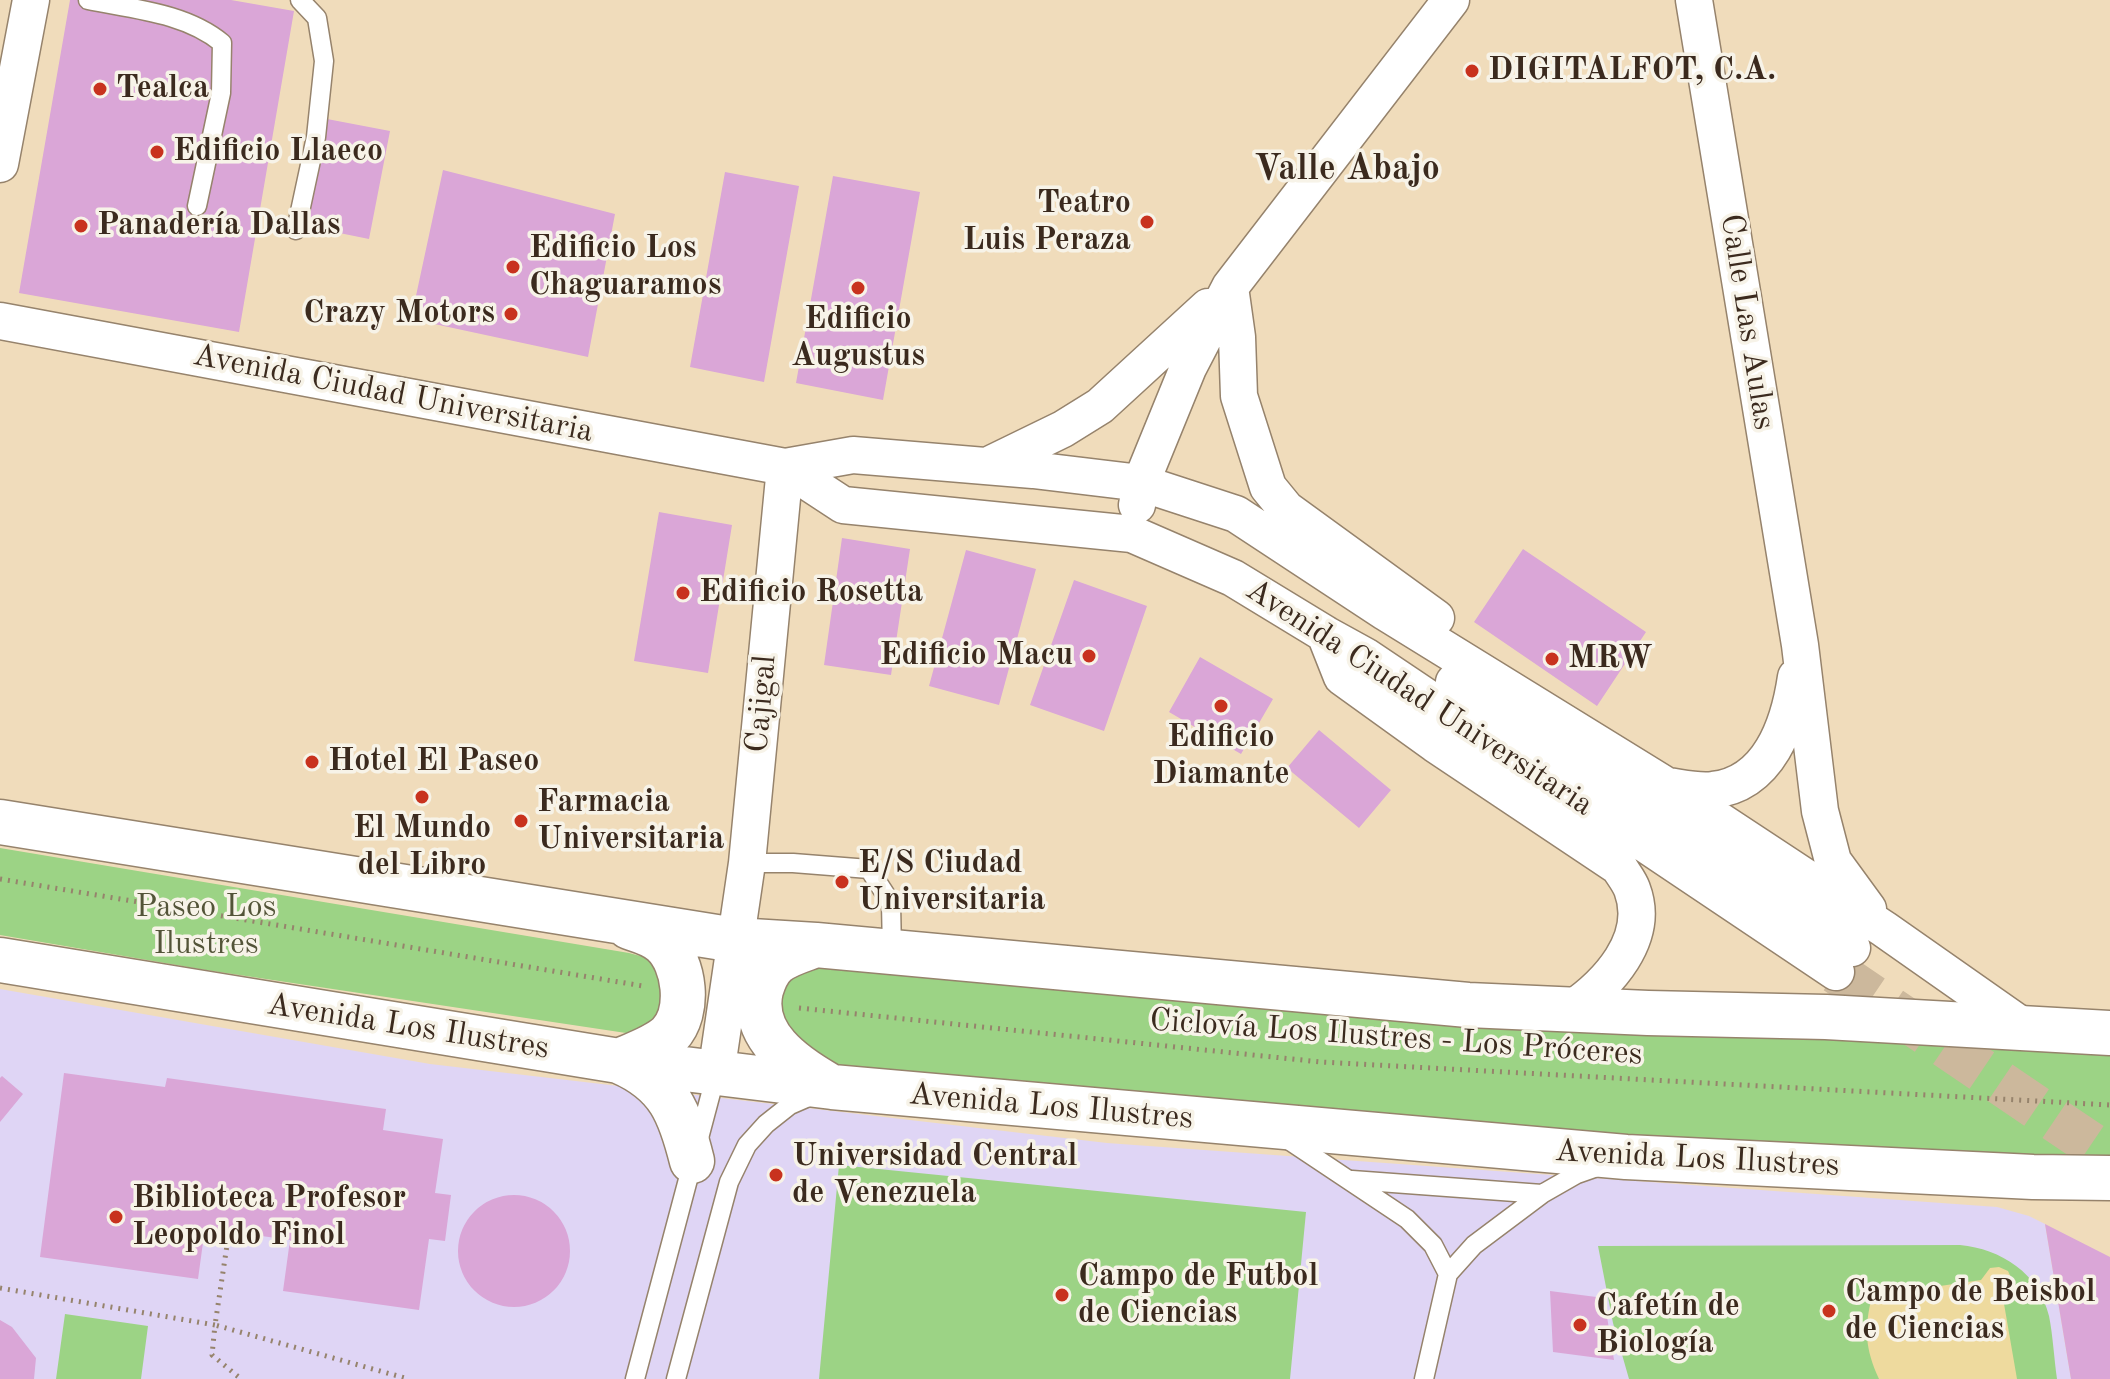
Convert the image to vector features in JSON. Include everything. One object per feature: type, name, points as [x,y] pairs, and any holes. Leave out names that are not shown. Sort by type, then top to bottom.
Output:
[{"type":"main road","points":[[0,822],[735,940],[1468,1005],[1826,1017],[2110,1033]]},
{"type":"main road","points":[[612,922],[647,933],[667,947],[680,972],[681,1009],[668,1035],[619,1061]]},
{"type":"main road","points":[[816,945],[774,964],[764,979],[758,1003],[761,1020],[770,1038],[804,1072],[832,1087]]},
{"type":"main road","name":"Avenida Los Ilustres","points":[[0,960],[619,1061],[832,1087],[1626,1157],[2110,1178]]},
{"type":"main road","points":[[619,1061],[655,1081],[667,1097],[683,1126],[692,1161]]},
{"type":"street","points":[[0,164],[31,0]]},
{"type":"street","points":[[988,466],[1063,429],[1100,406],[1230,287],[1451,0]]},
{"type":"street","name":"Calle Las Aulas","points":[[1694,0],[1800,645],[1820,811],[1833,861],[1884,929]]},
{"type":"street","points":[[1132,534],[1141,483],[1188,368],[1230,287]]},
{"type":"street","name":"Avenida Ciudad Universitaria","points":[[1230,287],[1237,337],[1239,396],[1268,487],[1286,509],[1667,786]]},
{"type":"street","name":"Avenida Ciudad Universitaria","points":[[0,321],[785,467],[853,455],[988,466],[1141,483],[1236,514],[1385,612],[1667,786],[1884,929],[2028,1030]]},
{"type":"street","name":"Avenida Ciudad Universitaria","points":[[785,467],[843,505],[1132,534],[1233,578],[1365,656],[1844,960],[1250,539],[1141,483]]},
{"type":"street","name":"Cajigal","points":[[716,1074],[747,863],[785,467]]},
{"type":"street","points":[[1325,634],[1342,677],[1435,744],[1619,867],[1632,888],[1636,904],[1631,942],[1616,970],[1595,993],[1570,1010]]},
{"type":"street","name":"Calle Las Aulas","points":[[1667,786],[1712,790],[1742,782],[1763,765],[1779,739],[1795,684],[1800,645]]},
{"type":"lane","points":[[88,0],[185,21],[206,30],[222,43],[221,93],[197,206]]},
{"type":"lane","points":[[296,230],[316,137],[324,61],[317,18],[300,0]]},
{"type":"lane","points":[[747,863],[869,869],[891,903],[892,952]]},
{"type":"lane","points":[[635,1379],[716,1074]]},
{"type":"lane","points":[[676,1379],[717,1220],[729,1182],[747,1145],[766,1124],[790,1105],[832,1087]]},
{"type":"lane","points":[[1268,1126],[1407,1219],[1433,1245],[1448,1274]]},
{"type":"lane","points":[[1424,1379],[1448,1274],[1474,1245],[1542,1194],[1577,1174],[1626,1157]]},
{"type":"lane","points":[[1349,1180],[1542,1194]]},
{"type":"path","points":[[0,879],[681,992]]},
{"type":"path","name":"Ciclovía Los Ilustres - Los Próceres","points":[[758,1003],[1321,1062],[2110,1105]]},
{"type":"path","points":[[229,1232],[212,1355],[241,1379]]},
{"type":"path","points":[[0,1288],[215,1325],[405,1378]]},
{"type":"shaded area","name":"Universidad Central de Venezuela","points":[[0,989],[430,1064],[1107,1143],[1997,1207],[2045,1224],[2071,1379],[0,1379]]},
{"type":"green space","name":"Paseo Los Ilustres","points":[[0,848],[629,953],[674,965],[666,1039],[206,970],[0,935]]},
{"type":"green space","points":[[774,964],[2110,1033],[2110,1178],[804,1072],[764,979]]},
{"type":"green space","name":"Campo de Futbol de Ciencias","points":[[839,1165],[1306,1212],[1290,1379],[819,1379]]},
{"type":"green space","name":"Campo de Beisbol de Ciencias","points":[[1960,1245],[2004,1258],[2037,1287],[2049,1316],[2057,1379],[1629,1379],[1613,1323],[1598,1246]]},
{"type":"green space","points":[[65,1314],[148,1326],[141,1379],[56,1379]]},
{"type":"sand","points":[[1999,1267],[2008,1271],[2013,1282],[2011,1290],[2003,1298],[2017,1379],[1879,1379],[1867,1338],[1872,1296],[1981,1280],[1990,1268]]},
{"type":"building","name":"Edificio Llaeco","points":[[70,0],[231,0],[294,11],[239,332],[19,293]]},
{"type":"building","points":[[327,119],[390,131],[369,239],[305,226]]},
{"type":"building","name":"Edificio Los Chaguaramos","points":[[443,170],[615,214],[588,357],[411,319]]},
{"type":"building","points":[[725,172],[799,186],[764,382],[690,367]]},
{"type":"building","name":"Edificio Augustus","points":[[833,176],[920,192],[883,400],[796,383]]},
{"type":"building","name":"Edificio Rosetta","points":[[659,512],[732,525],[708,673],[634,661]]},
{"type":"building","points":[[842,538],[910,549],[891,675],[824,665]]},
{"type":"building","points":[[1523,549],[1646,632],[1597,706],[1474,622]]},
{"type":"building","points":[[966,550],[1036,569],[999,705],[929,686]]},
{"type":"building","name":"Edificio Macu","points":[[1074,580],[1147,606],[1104,731],[1030,705]]},
{"type":"building","name":"Edificio Diamante","points":[[1200,657],[1273,699],[1241,754],[1169,712]]},
{"type":"building","points":[[1319,730],[1391,790],[1359,828],[1287,768]]},
{"type":"building","points":[[64,1073],[165,1087],[167,1078],[386,1109],[383,1130],[443,1139],[435,1193],[451,1195],[445,1241],[429,1239],[419,1310],[283,1291],[290,1240],[205,1228],[198,1279],[40,1257]]},
{"type":"building","points":[[2,1076],[23,1094],[0,1122],[0,1078]]},
{"type":"building","points":[[514,1195],[535,1200],[553,1212],[565,1230],[570,1251],[565,1272],[553,1290],[535,1302],[514,1307],[493,1302],[475,1290],[463,1272],[458,1251],[463,1230],[475,1212],[493,1200]]},
{"type":"building","points":[[2045,1224],[2110,1257],[2110,1379],[2071,1379]]},
{"type":"building","name":"Cafetín de Biología","points":[[1550,1291],[1604,1298],[1614,1360],[1553,1352]]},
{"type":"building","points":[[0,1320],[12,1327],[36,1358],[34,1379],[0,1379]]},
{"type":"tunnel","points":[[1836,972],[2110,1157]]},
{"type":"place","name":"DIGITALFOT, C.A.","points":[[1472,71]]},
{"type":"place","name":"Tealca","points":[[100,89]]},
{"type":"place","name":"Edificio Llaeco","points":[[157,152]]},
{"type":"place","name":"Teatro Luis Peraza","points":[[1147,222]]},
{"type":"place","name":"Panadería Dallas","points":[[81,226]]},
{"type":"place","name":"Edificio Los Chaguaramos","points":[[513,267]]},
{"type":"place","name":"Edificio Augustus","points":[[858,288]]},
{"type":"place","name":"Crazy Motors","points":[[511,314]]},
{"type":"place","name":"Edificio Rosetta","points":[[683,593]]},
{"type":"place","name":"Edificio Macu","points":[[1089,656]]},
{"type":"place","name":"MRW","points":[[1552,659]]},
{"type":"place","name":"Edificio Diamante","points":[[1221,706]]},
{"type":"place","name":"Hotel El Paseo","points":[[312,762]]},
{"type":"place","name":"El Mundo del Libro","points":[[422,797]]},
{"type":"place","name":"Farmacia Universitaria","points":[[521,821]]},
{"type":"place","name":"E/S Ciudad Universitaria","points":[[842,882]]},
{"type":"place","name":"Universidad Central de Venezuela","points":[[776,1175]]},
{"type":"place","name":"Biblioteca Profesor Leopoldo Finol","points":[[116,1217]]},
{"type":"place","name":"Campo de Futbol de Ciencias","points":[[1062,1295]]},
{"type":"place","name":"Campo de Beisbol de Ciencias","points":[[1829,1311]]},
{"type":"place","name":"Cafetín de Biología","points":[[1580,1325]]},
{"type":"district","name":"Valle Abajo","points":[[1347,170]]}]
